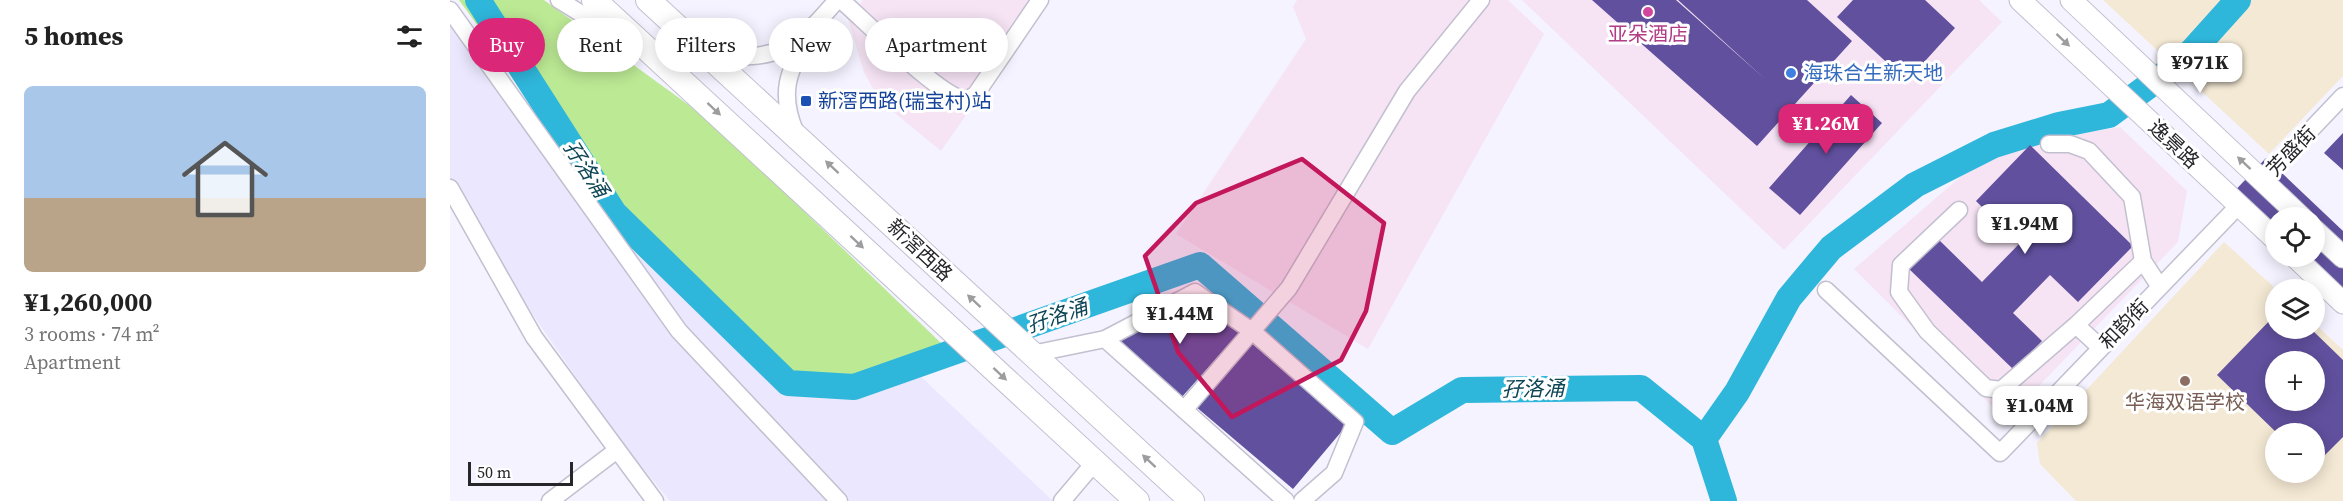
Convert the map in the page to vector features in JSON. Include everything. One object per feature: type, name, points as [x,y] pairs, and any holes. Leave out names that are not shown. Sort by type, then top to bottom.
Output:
[{"type":"highway","name":"新滘西路","points":[[594,0],[655,55]]},
{"type":"highway","name":"新滘西路","points":[[648,0],[669,18]]},
{"type":"highway","points":[[667,0],[681,18]]},
{"type":"highway","name":"新滘西路","points":[[674,72],[1137,501]]},
{"type":"highway","name":"新滘西路","points":[[730,72],[1192,501]]},
{"type":"main road","name":"逸景路","points":[[2020,0],[2265,230]]},
{"type":"main road","name":"逸景路","points":[[2071,0],[2291,207]]},
{"type":"main road","points":[[2325,240],[2343,257]]},
{"type":"main road","points":[[2305,267],[2343,303]]},
{"type":"street","points":[[559,0],[655,59]]},
{"type":"street","points":[[822,18],[839,0],[932,80],[963,99],[971,98],[976,94],[1041,0]]},
{"type":"street","points":[[1184,410],[1289,288],[1407,91],[1481,0]]},
{"type":"street","points":[[450,10],[679,331],[839,501]]},
{"type":"street","points":[[793,72],[786,91],[785,104],[796,133]]},
{"type":"street","name":"芳盛街","points":[[2263,180],[2343,96]]},
{"type":"street","points":[[2049,144],[2070,144],[2089,151],[2133,196],[2144,261],[2160,287]]},
{"type":"street","points":[[450,188],[534,337],[655,501]]},
{"type":"street","name":"和韵街","points":[[1826,290],[2000,453],[2239,205]]},
{"type":"street","points":[[1959,210],[1901,265],[1899,292],[1927,331],[1986,388],[2001,390],[2076,325],[2144,261]]},
{"type":"street","points":[[1032,354],[1105,339],[1195,292],[1252,332],[1355,422],[1334,472],[1302,501]]},
{"type":"street","points":[[2076,325],[2101,348]]},
{"type":"street","points":[[1105,339],[1286,501]]},
{"type":"street","points":[[550,501],[617,450]]},
{"type":"street","points":[[1062,501],[1095,462]]},
{"type":"highlighted area","points":[[1302,159],[1384,223],[1366,311],[1341,360],[1232,417],[1178,352],[1145,256],[1196,203]]},
{"type":"shaded area","points":[[450,0],[468,25],[468,72],[503,72],[610,219],[693,308],[765,377],[845,394],[918,374],[1053,501],[670,501],[625,447],[450,196]]},
{"type":"shaded area","points":[[863,0],[1047,0],[1008,56],[1008,18],[865,18],[865,72],[996,72],[941,151],[879,100],[864,72],[853,36],[853,18],[849,18]]},
{"type":"shaded area","points":[[1297,0],[1508,0],[1544,34],[1368,349],[1176,234],[1306,39],[1293,7]]},
{"type":"shaded area","points":[[1522,0],[1979,0],[2002,22],[1784,250]]},
{"type":"shaded area","points":[[2103,0],[2343,0],[2343,76],[2269,154]]},
{"type":"shaded area","points":[[2120,127],[2187,191],[2178,242],[2006,420],[1854,269],[1966,172],[2026,143]]},
{"type":"shaded area","name":"华海双语学校","points":[[2224,242],[2265,279],[2265,339],[2325,339],[2325,333],[2343,350],[2343,501],[2076,501],[2040,464],[2037,443]]},
{"type":"green space","points":[[459,0],[544,0],[569,18],[557,18],[557,72],[643,72],[708,119],[941,343],[851,379],[789,371],[624,212],[511,72],[545,72],[545,18],[472,18]]},
{"type":"building","points":[[1592,0],[1676,0],[1765,79],[1678,0],[1807,0],[1852,41],[1757,146]]},
{"type":"building","points":[[1853,0],[1925,0],[1955,28],[1907,81],[1837,17]]},
{"type":"building","points":[[1851,95],[1882,123],[1800,215],[1769,188]]},
{"type":"building","points":[[2343,133],[2343,170],[2324,153]]},
{"type":"building","points":[[2030,145],[2133,246],[2078,302],[2050,275],[2013,313],[2042,341],[2014,370],[1908,268],[1937,238],[1982,282],[2019,244],[1976,201]]},
{"type":"building","points":[[2266,158],[2318,207],[2265,207],[2265,236],[2226,200]]},
{"type":"building","points":[[2325,214],[2343,231],[2343,310],[2325,293],[2325,279],[2311,279],[2298,267],[2325,267]]},
{"type":"building","points":[[1196,299],[1239,333],[1181,398],[1114,341]]},
{"type":"building","points":[[2265,325],[2265,339],[2321,339],[2343,360],[2343,437],[2325,455],[2325,423],[2267,423],[2217,375]]},
{"type":"building","points":[[1250,342],[1347,425],[1293,489],[1195,406]]},
{"type":"waterway","name":"孖洛涌","points":[[478,0],[614,213],[788,383],[854,387],[1200,265],[1392,432],[1462,390],[1641,388],[1704,439],[1724,501]]},
{"type":"waterway","points":[[1704,439],[1737,392],[1789,298],[1831,248],[1915,185],[1994,145],[2059,125],[2109,115],[2185,59],[2238,0]]},
{"type":"place","name":"亚朵酒店","points":[[1648,12]]},
{"type":"place","name":"海珠合生新天地","points":[[1791,73]]},
{"type":"place","name":"新滘西路(瑞宝村)站","points":[[806,101]]},
{"type":"place","name":"华海双语学校","points":[[2185,381]]}]
